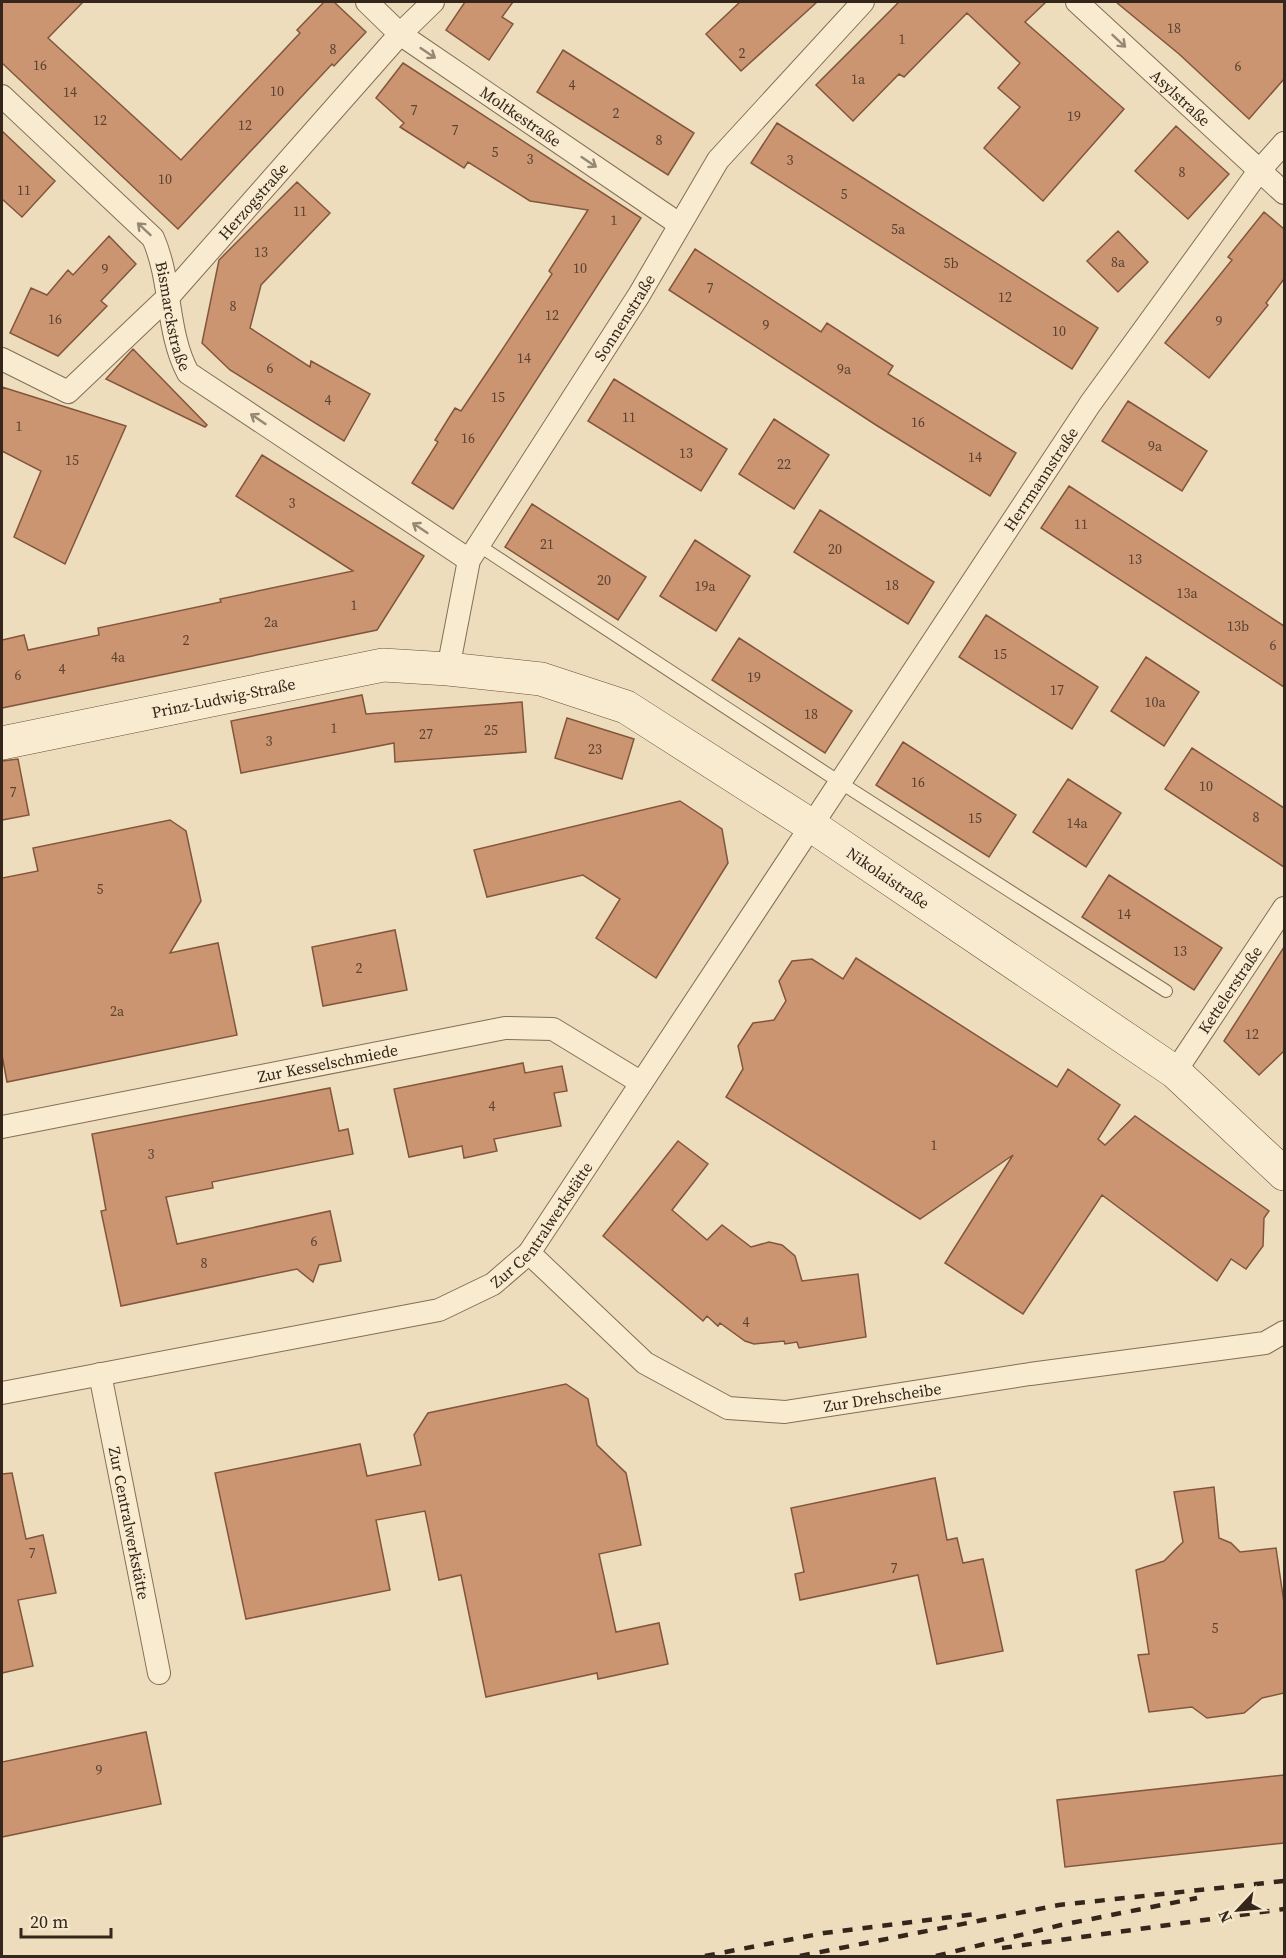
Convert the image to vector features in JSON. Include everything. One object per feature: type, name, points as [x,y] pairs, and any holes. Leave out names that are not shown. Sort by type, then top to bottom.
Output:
[{"type":"main road","name":"Prinz-Ludwig-Straße","points":[[2,742],[384,665],[448,669]]},
{"type":"main road","name":"Nikolaistraße","points":[[448,669],[541,679],[626,707],[812,826],[1175,1072],[1284,1174]]},
{"type":"street","name":"Moltkestraße","points":[[367,2],[400,34],[679,224]]},
{"type":"street","name":"Herzogstraße","points":[[2,359],[68,392],[170,296],[400,34],[433,2]]},
{"type":"street","name":"Sonnenstraße","points":[[448,669],[474,553],[639,296],[718,160],[863,2]]},
{"type":"street","name":"Asylstraße","points":[[1077,2],[1284,193]]},
{"type":"street","name":"Bismarckstraße","points":[[2,96],[153,238],[163,260],[179,356],[188,373],[474,553]]},
{"type":"street","name":"Herrmannstraße","points":[[812,826],[1090,404],[1259,171],[1284,143]]},
{"type":"street","name":"Zur Centralwerkstätte","points":[[2,1393],[439,1310],[493,1284],[530,1253],[640,1082],[812,826]]},
{"type":"street","name":"Kettelerstraße","points":[[1175,1072],[1284,908]]},
{"type":"street","name":"Zur Kesselschmiede","points":[[2,1127],[505,1028],[553,1029],[640,1082]]},
{"type":"street","name":"Zur Drehscheibe","points":[[530,1253],[645,1363],[728,1408],[785,1412],[1030,1374],[1265,1343],[1284,1332]]},
{"type":"street","name":"Zur Centralwerkstätte","points":[[100,1374],[159,1673]]},
{"type":"lane","points":[[474,553],[1167,991]]},
{"type":"building","points":[[2,2],[83,2],[48,38],[181,160],[300,33],[297,30],[324,2],[334,2],[366,32],[334,66],[332,64],[178,229],[2,63]]},
{"type":"building","points":[[465,2],[513,2],[502,17],[513,24],[489,60],[446,30]]},
{"type":"building","points":[[740,2],[817,2],[741,71],[706,34]]},
{"type":"building","points":[[899,2],[1046,2],[1025,22],[1124,109],[1043,201],[984,148],[1020,107],[998,88],[1020,63],[967,13],[904,77],[899,74],[853,121],[816,85]]},
{"type":"building","points":[[1116,2],[1284,2],[1284,79],[1249,119],[1179,54]]},
{"type":"building","points":[[563,50],[694,133],[668,175],[537,92]]},
{"type":"building","points":[[403,63],[641,218],[453,509],[412,483],[438,442],[435,440],[455,408],[461,411],[496,359],[552,274],[549,271],[588,210],[530,201],[468,162],[464,168],[400,127],[404,123],[376,98]]},
{"type":"building","points":[[777,123],[1098,328],[1072,369],[751,163]]},
{"type":"building","points":[[1176,126],[1229,174],[1188,219],[1135,171]]},
{"type":"building","points":[[2,131],[55,181],[22,217],[2,199]]},
{"type":"building","points":[[297,182],[330,213],[261,285],[250,328],[310,367],[311,361],[370,394],[344,441],[230,370],[202,343],[219,260]]},
{"type":"building","points":[[1264,212],[1284,229],[1284,279],[1266,303],[1268,305],[1209,378],[1165,343],[1232,260],[1228,257]]},
{"type":"building","points":[[1118,231],[1148,262],[1118,292],[1087,261]]},
{"type":"building","points":[[109,236],[136,264],[101,301],[107,306],[58,356],[10,333],[31,288],[47,295],[68,270],[73,275]]},
{"type":"building","points":[[695,249],[821,332],[827,323],[893,366],[888,374],[1016,453],[990,496],[876,425],[669,290]]},
{"type":"building","points":[[133,349],[207,425],[205,427],[106,379]]},
{"type":"building","points":[[614,379],[727,449],[701,491],[588,421]]},
{"type":"building","points":[[2,387],[126,426],[65,564],[14,537],[41,471],[2,451]]},
{"type":"building","points":[[1128,401],[1207,451],[1182,491],[1102,441]]},
{"type":"building","points":[[774,419],[829,455],[794,509],[739,474]]},
{"type":"building","points":[[262,455],[424,556],[377,630],[2,708],[2,640],[24,635],[28,650],[99,635],[98,628],[353,571],[236,496]]},
{"type":"building","points":[[1069,486],[1284,626],[1284,687],[1041,528]]},
{"type":"building","points":[[532,504],[646,577],[618,620],[505,547]]},
{"type":"building","points":[[820,510],[934,582],[908,624],[794,552]]},
{"type":"building","points":[[695,540],[750,576],[716,631],[660,596]]},
{"type":"building","points":[[986,615],[1098,687],[1072,729],[959,657]]},
{"type":"building","points":[[739,638],[852,711],[825,753],[712,680]]},
{"type":"building","points":[[1146,657],[1199,692],[1164,746],[1111,711]]},
{"type":"building","points":[[362,695],[366,714],[522,702],[526,752],[395,762],[394,743],[241,773],[231,721]]},
{"type":"building","points":[[567,718],[634,739],[622,779],[555,758]]},
{"type":"building","points":[[903,742],[1016,815],[989,857],[876,785]]},
{"type":"building","points":[[1192,748],[1284,808],[1284,867],[1165,789]]},
{"type":"building","points":[[18,759],[29,815],[2,820],[2,761]]},
{"type":"building","points":[[1068,779],[1121,813],[1086,867],[1033,832]]},
{"type":"building","points":[[680,801],[722,829],[728,863],[656,978],[596,938],[620,899],[583,875],[487,897],[474,850]]},
{"type":"building","points":[[170,820],[186,831],[201,901],[170,953],[218,943],[237,1035],[7,1082],[2,1055],[2,878],[38,871],[33,848]]},
{"type":"building","points":[[1109,875],[1222,948],[1194,990],[1082,917]]},
{"type":"building","points":[[395,930],[407,990],[323,1006],[312,947]]},
{"type":"building","points":[[1284,947],[1284,1051],[1259,1075],[1224,1041]]},
{"type":"building","points":[[856,958],[1057,1087],[1068,1069],[1120,1105],[1098,1139],[1105,1145],[1135,1116],[1269,1211],[1264,1218],[1263,1246],[1246,1269],[1231,1259],[1217,1281],[1102,1195],[1023,1314],[945,1263],[1013,1155],[920,1219],[726,1097],[743,1069],[738,1046],[753,1023],[774,1020],[786,1001],[779,981],[792,961],[812,959],[843,979]]},
{"type":"building","points":[[523,1063],[525,1073],[562,1066],[567,1091],[554,1093],[561,1126],[494,1139],[497,1151],[464,1158],[462,1146],[409,1157],[394,1089]]},
{"type":"building","points":[[330,1088],[339,1131],[348,1129],[353,1154],[212,1182],[213,1188],[166,1197],[177,1244],[330,1211],[341,1261],[319,1265],[313,1282],[297,1269],[121,1306],[101,1211],[106,1210],[92,1134]]},
{"type":"building","points":[[678,1141],[708,1164],[672,1210],[707,1240],[722,1225],[751,1247],[769,1242],[782,1245],[795,1256],[802,1281],[858,1274],[866,1337],[799,1348],[797,1342],[754,1344],[745,1341],[720,1323],[718,1326],[707,1316],[703,1321],[603,1236]]},
{"type":"building","points":[[566,1384],[588,1399],[597,1445],[626,1473],[641,1545],[599,1554],[616,1632],[659,1623],[668,1664],[598,1679],[597,1673],[486,1697],[461,1575],[439,1580],[425,1511],[376,1520],[390,1590],[246,1619],[215,1473],[360,1444],[367,1476],[421,1465],[414,1435],[428,1413]]},
{"type":"building","points":[[12,1473],[26,1539],[43,1535],[56,1593],[18,1600],[33,1666],[2,1673],[2,1474]]},
{"type":"building","points":[[935,1478],[947,1540],[957,1538],[963,1563],[983,1559],[1003,1651],[937,1664],[918,1575],[800,1600],[795,1574],[804,1572],[791,1508]]},
{"type":"building","points":[[1214,1487],[1219,1538],[1231,1543],[1240,1552],[1276,1548],[1284,1603],[1284,1693],[1262,1698],[1244,1713],[1207,1718],[1192,1707],[1149,1712],[1138,1655],[1149,1654],[1136,1570],[1164,1561],[1183,1542],[1174,1492]]},
{"type":"building","points":[[146,1732],[161,1804],[2,1837],[2,1762]]},
{"type":"building","points":[[1284,1775],[1284,1843],[1065,1867],[1057,1800]]},
{"type":"railway","points":[[800,1956],[1059,1905],[1284,1881]]},
{"type":"railway","points":[[936,1956],[1061,1925],[1197,1898]]},
{"type":"railway","points":[[1002,1948],[1284,1909]]},
{"type":"railway","points":[[705,1956],[824,1933],[975,1914]]}]
